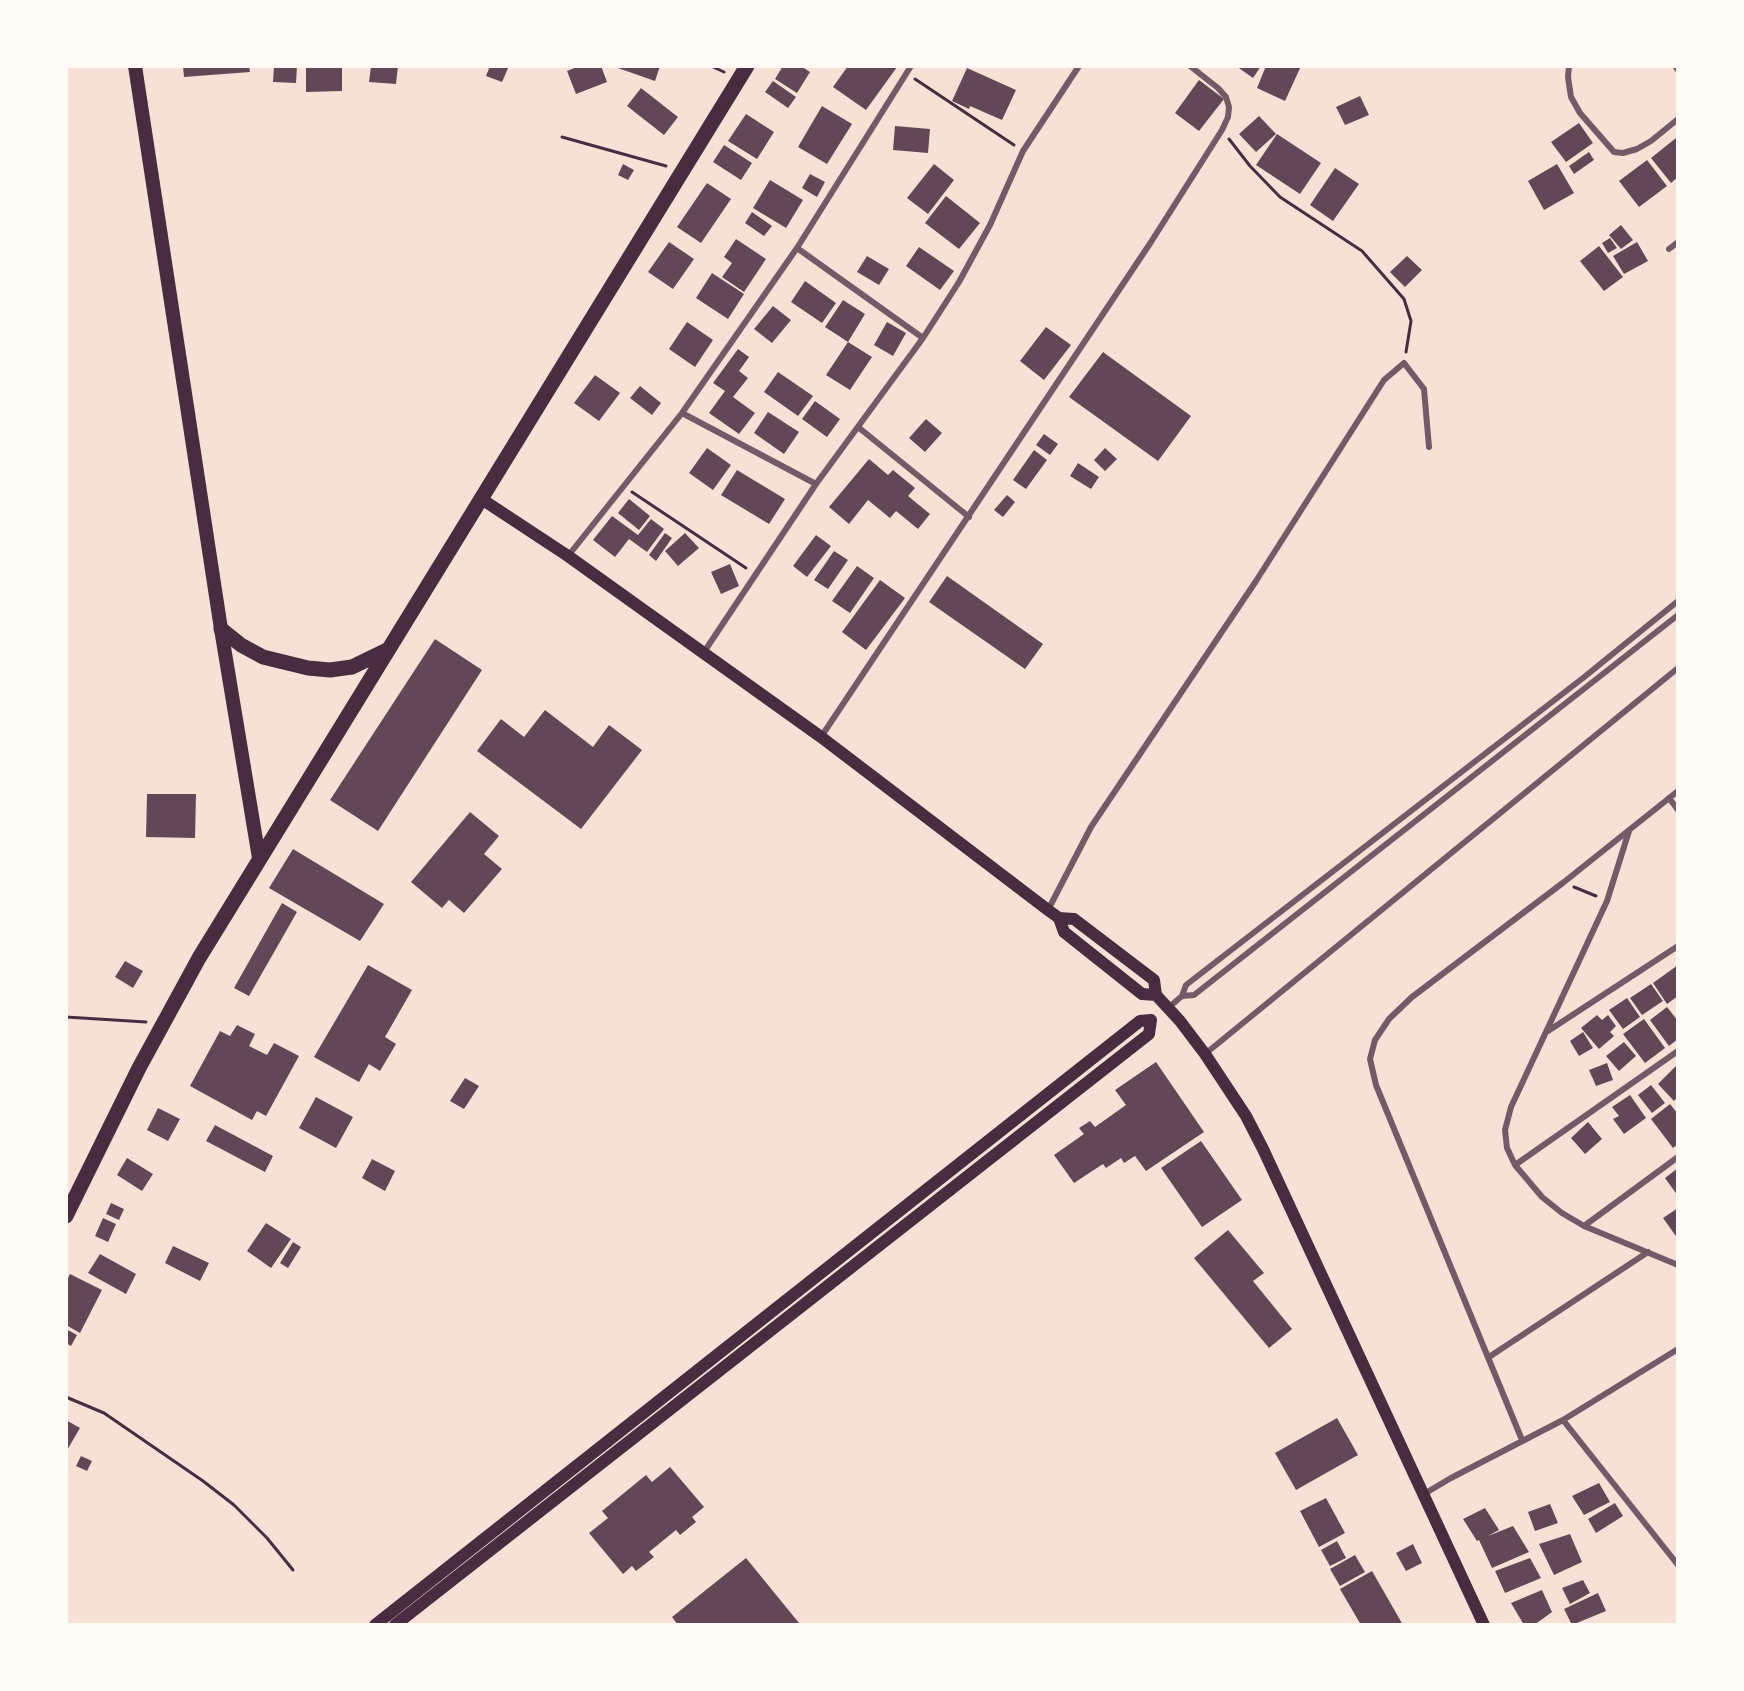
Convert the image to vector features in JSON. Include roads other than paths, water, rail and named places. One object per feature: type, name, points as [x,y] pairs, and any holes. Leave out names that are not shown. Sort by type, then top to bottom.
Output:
[{"type":"highway","points":[[66,1216],[130,1086],[198,958],[747,66]]},
{"type":"highway","points":[[221,629],[241,645],[263,657],[308,668],[330,670],[352,667],[388,650]]},
{"type":"main road","points":[[135,66],[221,629],[259,858]]},
{"type":"main road","points":[[480,498],[568,556],[821,737],[1059,918],[1064,932],[1142,994],[1156,995]]},
{"type":"main road","points":[[1059,918],[1074,918],[1154,980],[1156,995],[1205,1054],[1246,1116],[1484,1625]]},
{"type":"main road","points":[[375,1625],[1140,1021],[1151,1020],[1168,1008]]},
{"type":"main road","points":[[395,1625],[1149,1034],[1151,1020]]},
{"type":"street","points":[[568,556],[682,413],[797,248],[911,66]]},
{"type":"street","points":[[704,652],[816,484],[923,338],[959,282],[985,234],[1023,151],[1079,66]]},
{"type":"street","points":[[821,737],[1151,242],[1222,130],[1228,117],[1229,106],[1226,97],[1190,66]]},
{"type":"street","points":[[1569,66],[1571,97],[1580,113],[1614,152],[1623,153],[1637,149],[1651,141],[1678,119]]},
{"type":"street","points":[[1675,66],[1678,70]]},
{"type":"street","points":[[1669,249],[1678,242]]},
{"type":"street","points":[[797,248],[923,338]]},
{"type":"street","points":[[1048,910],[1091,827],[1257,581],[1384,380],[1404,363],[1424,389],[1429,447]]},
{"type":"street","points":[[682,413],[816,484]]},
{"type":"street","points":[[858,427],[969,517]]},
{"type":"street","points":[[1168,1008],[1182,996],[1186,985],[1678,602]]},
{"type":"street","points":[[1182,996],[1194,995],[1677,618],[1667,610]]},
{"type":"street","points":[[1205,1054],[1678,668]]},
{"type":"street","points":[[1522,1440],[1376,1084],[1370,1059],[1375,1040],[1389,1018],[1412,997],[1564,882],[1678,791]]},
{"type":"street","points":[[1668,798],[1678,810]]},
{"type":"street","points":[[1629,831],[1607,901],[1511,1107],[1504,1130],[1507,1148],[1515,1165],[1542,1197],[1562,1213],[1584,1226],[1678,1265]]},
{"type":"street","points":[[1546,1032],[1678,946]]},
{"type":"street","points":[[1515,1165],[1678,1051]]},
{"type":"street","points":[[1584,1226],[1678,1157]]},
{"type":"street","points":[[1489,1357],[1648,1252]]},
{"type":"street","points":[[1670,1261],[1678,1256]]},
{"type":"street","points":[[1424,1494],[1563,1420],[1678,1349]]},
{"type":"street","points":[[1563,1420],[1678,1565]]}]
